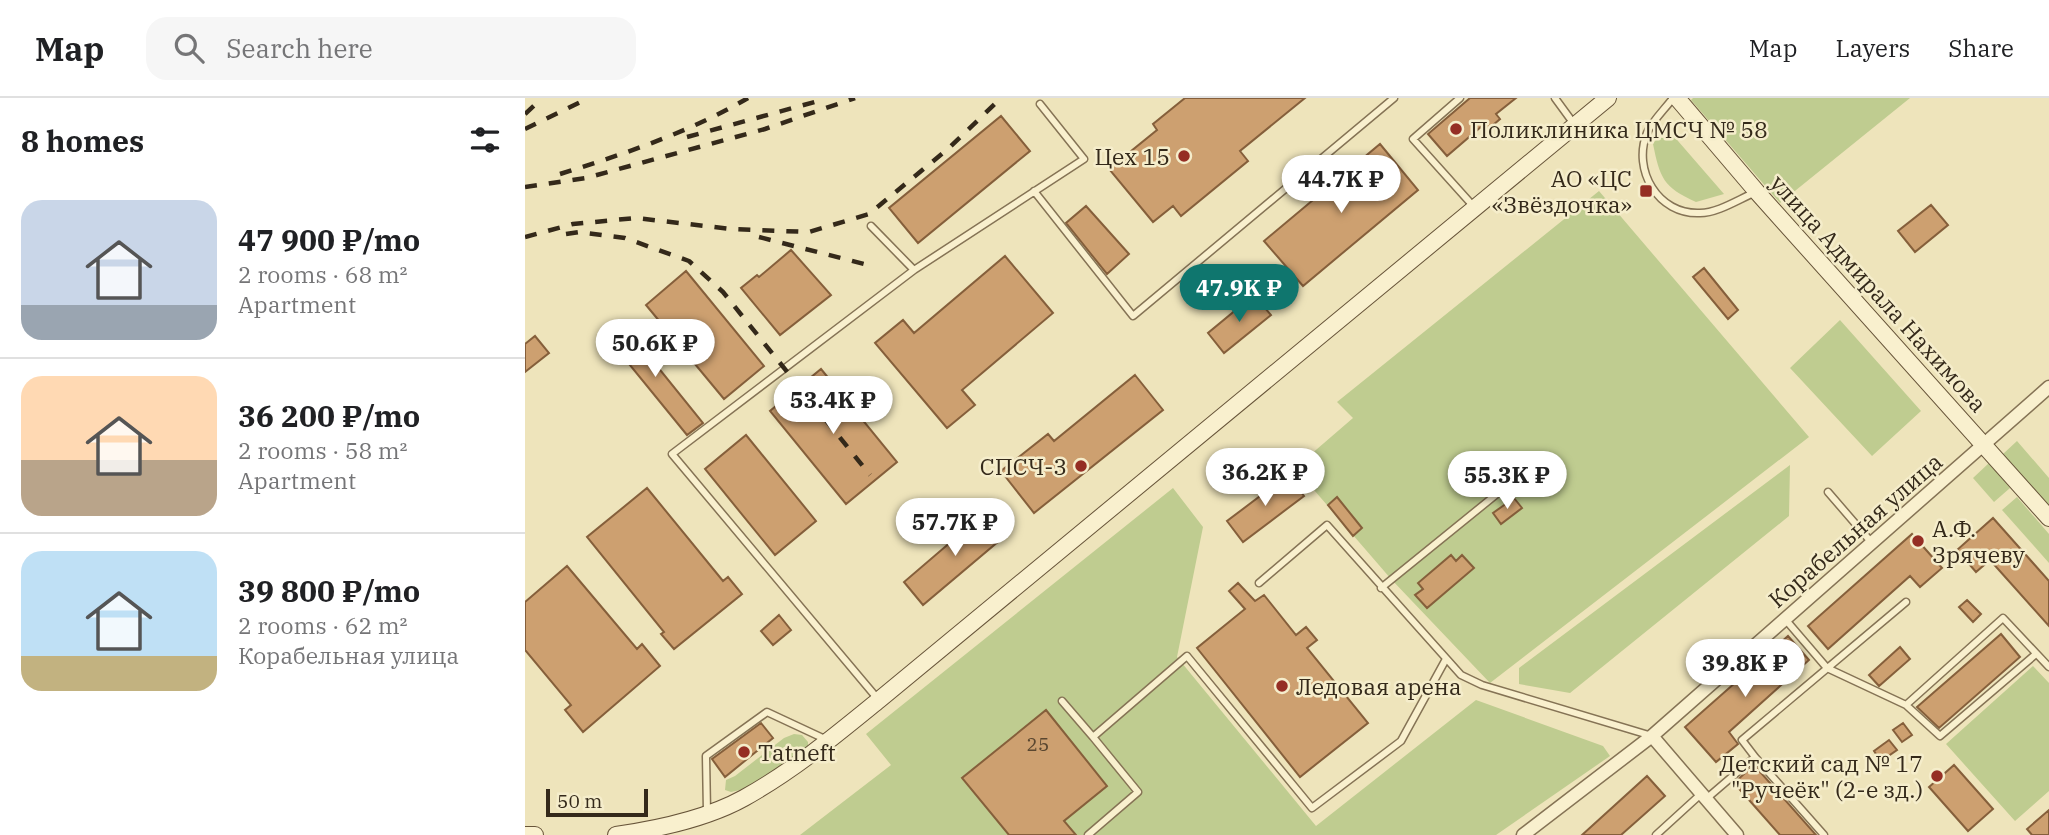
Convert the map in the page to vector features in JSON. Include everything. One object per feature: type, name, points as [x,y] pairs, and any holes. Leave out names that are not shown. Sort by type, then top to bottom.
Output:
[{"type":"street","points":[[616,835],[661,829],[707,813],[742,799],[788,771],[879,700],[1608,98]]},
{"type":"street","name":"улица Адмирала Нахимова","points":[[1675,98],[2049,518]]},
{"type":"street","name":"Корабельная улица","points":[[1523,835],[1651,736],[2048,390]]},
{"type":"street","points":[[1651,736],[1737,835]]},
{"type":"street","points":[[525,835],[535,835]]},
{"type":"lane","points":[[1034,191],[1133,316],[1394,98]]},
{"type":"lane","points":[[1460,98],[1413,139],[1475,208]]},
{"type":"lane","points":[[1555,98],[1576,125]]},
{"type":"lane","points":[[1675,98],[1648,132],[1641,156],[1645,177],[1659,198],[1677,211],[1701,214],[1757,192]]},
{"type":"lane","points":[[879,700],[672,454],[914,270],[1084,159],[1040,104]]},
{"type":"lane","points":[[871,226],[914,270]]},
{"type":"lane","points":[[1381,588],[1503,489]]},
{"type":"lane","points":[[1828,492],[1872,542]]},
{"type":"lane","points":[[1259,583],[1327,525],[1461,675],[1482,685],[1651,736]]},
{"type":"lane","points":[[1824,835],[1742,740],[1906,601]]},
{"type":"lane","points":[[1906,705],[2004,618],[2049,667]]},
{"type":"lane","points":[[1785,619],[1827,668],[1906,705],[1940,736],[2036,654]]},
{"type":"lane","points":[[1093,737],[1187,656],[1312,808],[1401,741],[1446,659]]},
{"type":"lane","points":[[1062,701],[1138,792],[1088,835]]},
{"type":"lane","points":[[707,813],[706,755],[767,712],[827,740]]},
{"type":"lane","points":[[1656,835],[1755,757]]},
{"type":"green space","points":[[1910,98],[1780,203],[1691,100]]},
{"type":"green space","points":[[1665,126],[1724,194],[1696,202],[1670,186],[1661,173],[1653,144]]},
{"type":"green space","points":[[1599,191],[1809,437],[1490,683],[1391,579],[1295,468],[1353,418],[1337,402]]},
{"type":"green space","points":[[1840,320],[1921,411],[1872,456],[1790,368]]},
{"type":"green space","points":[[2017,441],[2049,478],[2049,508],[2003,454]]},
{"type":"green space","points":[[1989,463],[2010,488],[1994,502],[1973,478]]},
{"type":"green space","points":[[1790,465],[1789,516],[1570,693],[1519,684],[1519,668]]},
{"type":"green space","points":[[1173,488],[1203,527],[1177,657],[1316,826],[1476,700],[1603,746],[1610,756],[1496,835],[800,835],[891,765],[866,734]]},
{"type":"green space","points":[[2017,497],[2049,534],[2049,563],[2002,510]]},
{"type":"green space","points":[[2033,666],[2049,683],[2049,791],[2015,821],[1946,744]]},
{"type":"green space","points":[[794,734],[802,735],[808,742],[808,751],[788,767],[740,790],[725,790],[726,780],[784,738]]},
{"type":"building","name":"Цех 15","points":[[1185,98],[1305,98],[1240,151],[1248,161],[1181,216],[1173,206],[1153,222],[1109,169],[1157,130],[1153,124]]},
{"type":"building","name":"Поликлиника ЦМСЧ № 58","points":[[1470,98],[1516,98],[1496,114],[1500,119],[1486,131],[1482,126],[1447,156],[1428,134]]},
{"type":"building","points":[[1001,116],[1030,151],[918,243],[889,208]]},
{"type":"building","points":[[1380,144],[1418,190],[1303,286],[1264,241]]},
{"type":"building","points":[[1931,205],[1948,225],[1915,252],[1898,231]]},
{"type":"building","points":[[1086,206],[1129,254],[1107,274],[1066,223]]},
{"type":"building","points":[[791,250],[831,295],[780,335],[741,288],[757,275],[759,277]]},
{"type":"building","points":[[1005,256],[1053,313],[962,390],[975,405],[947,428],[875,343],[903,320],[914,333]]},
{"type":"building","points":[[1704,268],[1738,310],[1728,319],[1693,277]]},
{"type":"building","points":[[686,271],[764,366],[724,399],[646,305]]},
{"type":"building","points":[[1254,295],[1271,315],[1224,353],[1208,333]]},
{"type":"building","points":[[623,324],[703,423],[687,435],[607,337]]},
{"type":"building","points":[[535,336],[549,353],[525,372],[525,344]]},
{"type":"building","points":[[821,369],[897,462],[846,504],[770,411]]},
{"type":"building","points":[[1135,375],[1163,410],[1034,513],[1001,471],[1048,434],[1054,441]]},
{"type":"building","points":[[746,435],[816,521],[775,555],[705,469]]},
{"type":"building","points":[[1288,475],[1304,496],[1243,542],[1227,521]]},
{"type":"building","points":[[647,488],[723,581],[728,577],[742,594],[674,649],[661,634],[664,632],[587,537]]},
{"type":"building","points":[[1337,497],[1362,528],[1353,536],[1328,505]]},
{"type":"building","points":[[1514,498],[1522,508],[1501,524],[1493,513]]},
{"type":"building","points":[[987,511],[1006,535],[923,605],[904,582]]},
{"type":"building","points":[[1993,518],[2049,581],[2049,626],[1990,560],[1976,572],[1957,550]]},
{"type":"building","points":[[1912,534],[1942,568],[1920,587],[1910,576],[1828,649],[1808,626]]},
{"type":"building","points":[[1451,555],[1456,561],[1462,555],[1474,568],[1427,608],[1415,595],[1423,589],[1418,583]]},
{"type":"building","points":[[567,566],[637,649],[642,644],[660,666],[583,732],[565,710],[571,705],[525,650],[525,602]]},
{"type":"building","name":"Ледовая арена","points":[[1238,583],[1255,601],[1264,595],[1296,635],[1306,627],[1317,640],[1307,648],[1368,723],[1300,777],[1197,648],[1245,609],[1229,591]]},
{"type":"building","points":[[1967,600],[1981,614],[1973,622],[1959,607]]},
{"type":"building","points":[[779,615],[791,630],[773,645],[761,631]]},
{"type":"building","points":[[2001,634],[2020,657],[1939,728],[1917,707]]},
{"type":"building","points":[[1788,636],[1809,660],[1729,732],[1738,744],[1716,762],[1685,727]]},
{"type":"building","points":[[1900,647],[1910,659],[1879,686],[1869,675]]},
{"type":"building","points":[[1046,710],[1107,786],[1064,821],[1076,835],[1009,835],[962,778]]},
{"type":"building","points":[[761,723],[773,738],[725,777],[712,759]]},
{"type":"building","points":[[1903,723],[1912,735],[1902,742],[1893,730]]},
{"type":"building","points":[[1889,740],[1897,750],[1881,761],[1874,751]]},
{"type":"building","points":[[1754,765],[1816,835],[1780,835],[1734,783]]},
{"type":"building","points":[[1954,765],[1993,809],[1968,831],[1929,787]]},
{"type":"building","points":[[1647,776],[1665,796],[1621,835],[1582,835]]},
{"type":"building","points":[[2049,810],[2049,835],[2032,835],[2027,829]]},
{"type":"railway","points":[[525,114],[542,98]]},
{"type":"railway","points":[[525,129],[589,98]]},
{"type":"railway","points":[[560,174],[680,132],[748,98]]},
{"type":"railway","points":[[525,187],[586,178],[765,129],[855,98]]},
{"type":"railway","points":[[525,237],[573,224],[636,218],[731,229],[809,232],[869,214],[949,148],[1001,98]]},
{"type":"railway","points":[[687,137],[822,100]]},
{"type":"railway","points":[[566,234],[579,232],[625,238],[689,261],[723,292],[870,475]]},
{"type":"railway","points":[[759,237],[864,264]]},
{"type":"place","name":"Поликлиника ЦМСЧ № 58","points":[[1456,129]]},
{"type":"place","name":"Цех 15","points":[[1184,156]]},
{"type":"place","name":"АО «ЦС «Звёздочка»","points":[[1646,191]]},
{"type":"place","name":"СПСЧ-3","points":[[1081,466]]},
{"type":"place","name":"А.Ф. Зрячеву","points":[[1918,541]]},
{"type":"place","name":"Ледовая арена","points":[[1282,686]]},
{"type":"place","name":"Tatneft","points":[[744,752]]},
{"type":"place","name":"Детский сад № 17 \"Ручеёк\" (2-е зд.)","points":[[1937,776]]}]
